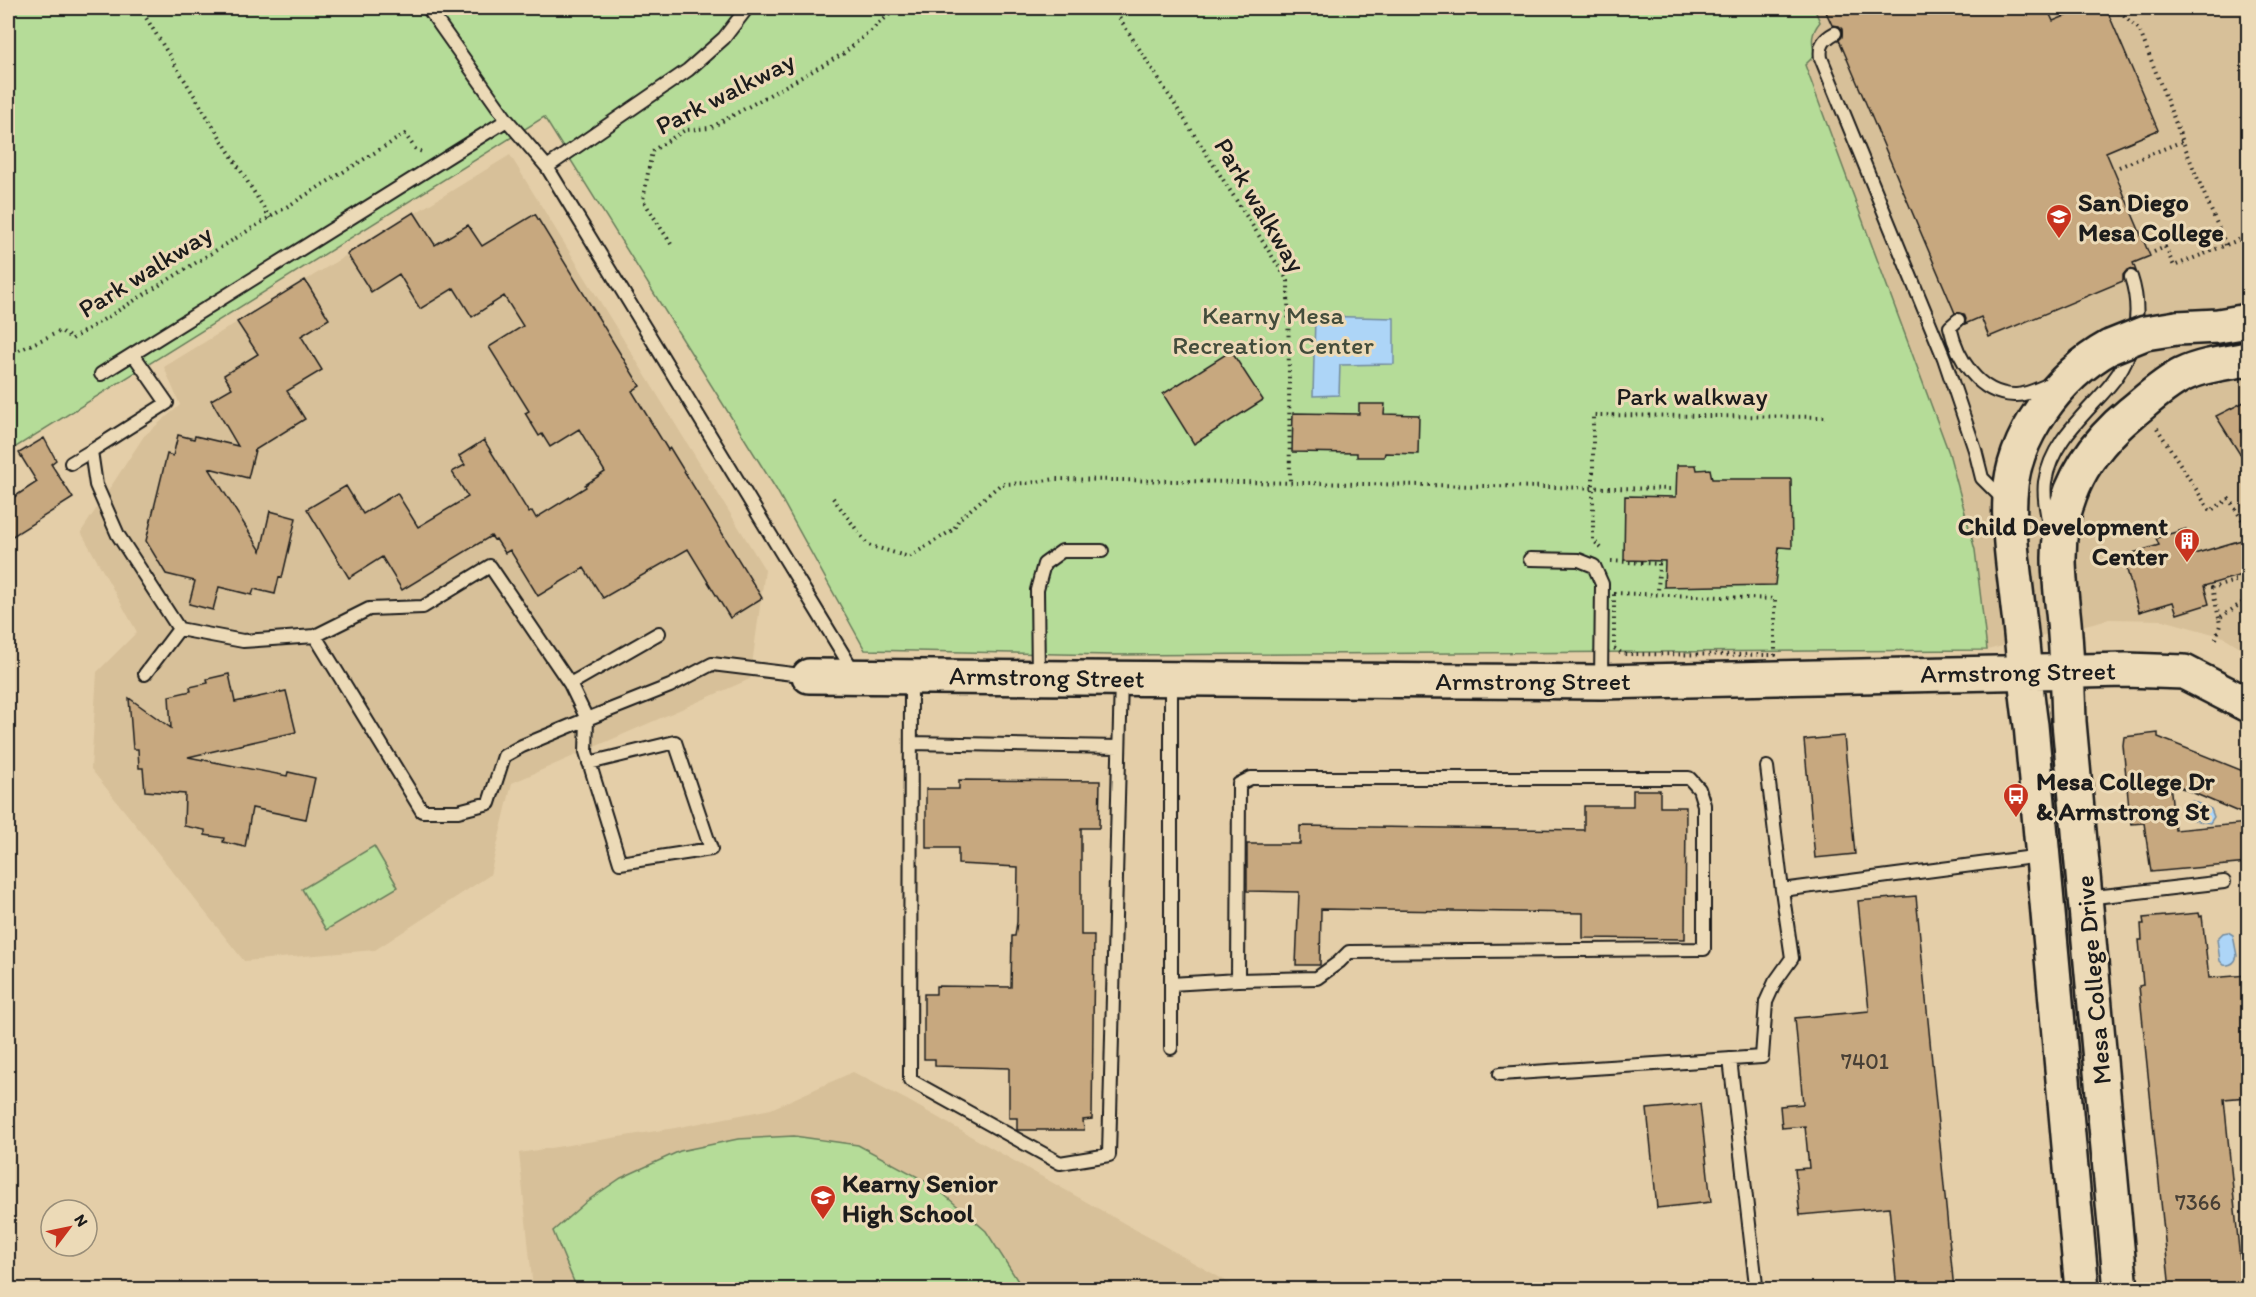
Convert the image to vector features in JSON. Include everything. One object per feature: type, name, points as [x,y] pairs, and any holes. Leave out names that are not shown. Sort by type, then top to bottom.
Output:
[{"type":"street","name":"Mesa College Drive","points":[[2082,1290],[2031,725],[2023,672],[2010,535],[2012,481],[2024,442],[2046,404],[2068,377],[2088,361],[2110,347],[2145,333],[2248,321]]},
{"type":"street","name":"Mesa College Drive","points":[[2121,1290],[2069,722],[2068,671],[2059,559],[2060,531],[2067,502],[2078,474],[2106,437],[2137,408],[2179,376],[2215,365],[2248,359]]},
{"type":"street","name":"Armstrong Street","points":[[809,676],[1601,682],[2068,671],[2184,672],[2248,705]]},
{"type":"lane","points":[[428,8],[507,120],[547,167],[856,675]]},
{"type":"lane","points":[[547,167],[687,70],[724,38],[747,8]]},
{"type":"lane","points":[[1835,33],[1822,43],[1821,58],[1944,358],[1982,478],[2010,505]]},
{"type":"lane","points":[[101,374],[507,120]]},
{"type":"lane","points":[[2059,559],[2047,516],[2045,480],[2054,454],[2065,436],[2111,384],[2124,363],[2137,320],[2136,292],[2131,278]]},
{"type":"lane","points":[[1958,320],[1950,327],[1959,353],[1969,371],[1987,387],[2002,393],[2023,394],[2068,377]]},
{"type":"lane","points":[[70,463],[167,403],[134,354]]},
{"type":"lane","points":[[91,451],[96,485],[118,536],[179,629],[243,641],[315,636],[369,609],[423,607],[490,566],[570,684],[587,719],[586,752],[589,763],[620,863],[711,849],[675,742],[589,763]]},
{"type":"lane","points":[[1038,677],[1037,590],[1044,564],[1062,551],[1102,551]]},
{"type":"lane","points":[[1530,559],[1579,560],[1594,566],[1602,584],[1601,682]]},
{"type":"lane","points":[[145,674],[179,629]]},
{"type":"lane","points":[[570,684],[658,633]]},
{"type":"lane","points":[[315,636],[422,811],[458,811],[489,803],[504,756],[522,746],[670,687],[712,664],[809,676]]},
{"type":"lane","points":[[911,676],[910,1080],[1060,1163],[1109,1155],[1121,678]]},
{"type":"lane","points":[[1171,1048],[1172,678]]},
{"type":"lane","points":[[911,743],[1119,747]]},
{"type":"lane","points":[[1500,1074],[1762,1057],[1766,1002],[1775,982],[1792,958],[1767,767]]},
{"type":"lane","points":[[1171,984],[1317,978],[1340,962],[1348,952],[1704,949],[1704,805],[1699,789],[1689,778],[1251,778],[1239,784],[1239,980]]},
{"type":"lane","points":[[1782,890],[2042,856]]},
{"type":"lane","points":[[2085,898],[2224,882]]},
{"type":"lane","points":[[1730,1059],[1756,1285]]},
{"type":"path","points":[[140,8],[270,218]]},
{"type":"path","name":"Park walkway","points":[[671,244],[643,200],[652,151],[685,130],[710,128],[843,54],[897,8]]},
{"type":"path","name":"Park walkway","points":[[1113,8],[1288,280],[1290,483]]},
{"type":"path","points":[[2114,8],[2139,29],[2226,245]]},
{"type":"path","name":"Park walkway","points":[[8,355],[15,349],[61,331],[72,339],[405,134],[416,150],[422,152],[432,147]]},
{"type":"path","points":[[2119,166],[2183,141]]},
{"type":"path","points":[[2154,252],[2165,248],[2174,266],[2248,236]]},
{"type":"path","name":"Park walkway","points":[[1611,560],[1593,540],[1593,415],[1828,417]]},
{"type":"path","points":[[2157,428],[2210,511],[2229,499],[2248,529]]},
{"type":"path","points":[[833,498],[868,545],[909,556],[954,529],[959,519],[1001,484],[1056,479],[1672,489]]},
{"type":"path","points":[[1612,571],[1611,560],[1659,564],[1658,594]]},
{"type":"path","points":[[2216,639],[2220,625],[2212,588],[2248,577]]},
{"type":"path","points":[[1613,582],[1614,648],[1623,654],[1775,655],[1775,599],[1614,593]]},
{"type":"path","points":[[2219,618],[2248,599]]},
{"type":"shaded area","name":"San Diego Mesa College","points":[[1809,8],[2248,8],[2248,652],[2224,637],[2163,620],[2109,619],[1987,650],[1975,550],[1949,453],[1791,28]]},
{"type":"shaded area","points":[[510,155],[765,570],[750,679],[512,783],[490,875],[375,950],[244,961],[91,769],[97,672],[137,632],[81,532],[144,436],[180,405],[164,367]]},
{"type":"shaded area","name":"Kearny Senior High School","points":[[853,1072],[907,1100],[1240,1289],[533,1289],[519,1153],[675,1128],[771,1109]]},
{"type":"green space","name":"Kearny Mesa Recreation Center","points":[[8,8],[1814,8],[1820,22],[1813,37],[1815,55],[1805,65],[1949,453],[1975,550],[1987,650],[1111,655],[865,650],[776,489],[544,117],[8,452]]},
{"type":"green space","points":[[374,846],[398,887],[326,930],[302,889]]},
{"type":"green space","points":[[794,1136],[858,1145],[933,1185],[986,1231],[1023,1289],[577,1289],[553,1231],[587,1201],[621,1178],[680,1151],[738,1139]]},
{"type":"water","points":[[1315,316],[1394,318],[1394,364],[1340,365],[1339,395],[1313,396]]},
{"type":"water","points":[[2192,801],[2211,809],[2214,817],[2210,823],[2192,819],[2186,814],[2183,806]]},
{"type":"water","points":[[2228,932],[2233,935],[2237,956],[2232,964],[2224,965],[2220,961],[2217,939],[2223,933]]},
{"type":"building","points":[[1837,8],[2047,8],[2053,21],[2085,8],[2106,8],[2158,130],[2106,152],[2150,256],[2133,263],[2136,271],[2130,269],[2126,271],[2123,281],[1989,337],[1981,317],[1965,324],[1964,314],[1955,313],[1839,40],[1842,37],[1842,29],[1832,25],[1826,12]]},
{"type":"building","points":[[414,212],[435,245],[468,225],[482,246],[535,214],[640,386],[632,391],[668,450],[670,448],[762,598],[730,618],[688,549],[603,598],[584,568],[538,596],[510,550],[505,553],[496,539],[494,540],[491,536],[402,590],[382,557],[349,578],[307,509],[346,486],[363,514],[397,493],[418,527],[468,497],[452,472],[465,465],[459,456],[484,440],[529,513],[532,511],[536,518],[586,487],[585,485],[605,472],[579,429],[550,447],[542,434],[539,436],[525,413],[529,411],[489,347],[523,326],[504,296],[472,317],[454,288],[420,309],[399,274],[371,292],[347,254]]},
{"type":"building","points":[[305,280],[329,319],[301,336],[322,370],[287,391],[305,419],[255,450],[248,478],[209,468],[261,551],[270,511],[296,518],[282,578],[279,577],[275,594],[254,589],[252,595],[219,587],[213,610],[189,604],[195,581],[166,574],[146,541],[167,454],[173,456],[178,435],[194,439],[195,436],[238,446],[211,400],[232,388],[224,375],[258,354],[237,322]]},
{"type":"building","points":[[1231,351],[1263,400],[1194,444],[1163,394]]},
{"type":"building","points":[[2248,400],[2248,467],[2216,416]]},
{"type":"building","points":[[1359,404],[1385,404],[1384,414],[1419,415],[1418,454],[1385,453],[1384,457],[1357,457],[1357,453],[1292,452],[1293,413],[1359,414]]},
{"type":"building","points":[[44,438],[56,460],[51,464],[73,498],[8,539],[8,501],[37,482],[19,453]]},
{"type":"building","points":[[1677,465],[1696,465],[1697,470],[1710,469],[1712,479],[1791,479],[1792,548],[1779,547],[1775,585],[1664,587],[1665,561],[1624,560],[1625,496],[1676,497]]},
{"type":"building","name":"Child Development Center","points":[[2186,529],[2194,554],[2245,539],[2248,551],[2248,573],[2204,586],[2209,604],[2177,614],[2173,602],[2139,612],[2123,556],[2159,545],[2156,538]]},
{"type":"building","points":[[229,674],[235,702],[286,691],[296,732],[188,757],[287,776],[288,772],[315,778],[306,819],[252,808],[245,847],[223,842],[224,838],[205,835],[205,830],[184,826],[185,794],[145,791],[143,768],[139,768],[138,749],[133,749],[129,698],[171,728],[169,696],[191,691],[190,687],[208,683],[207,679]]},
{"type":"building","points":[[2158,733],[2158,737],[2248,773],[2248,816],[2170,783],[2175,830],[2248,823],[2248,863],[2151,872],[2144,823],[2132,824],[2130,818],[2123,745],[2124,737]]},
{"type":"building","points":[[1844,736],[1855,854],[1815,858],[1804,740]]},
{"type":"building","points":[[959,780],[1100,781],[1099,828],[1081,828],[1081,935],[1094,935],[1092,1119],[1083,1120],[1084,1130],[1017,1130],[1017,1118],[1009,1118],[1009,1068],[935,1066],[935,1059],[924,1059],[924,994],[936,994],[936,986],[1011,987],[1012,936],[1015,936],[1017,922],[1018,867],[958,864],[958,848],[926,848],[926,789],[959,789]]},
{"type":"building","points":[[1633,790],[1660,790],[1660,807],[1686,807],[1685,939],[1583,938],[1583,913],[1321,909],[1320,965],[1296,965],[1299,892],[1247,891],[1247,844],[1300,844],[1300,826],[1584,830],[1584,806],[1633,806]]},
{"type":"building","points":[[1916,896],[1954,1290],[1897,1290],[1889,1207],[1800,1215],[1795,1169],[1809,1168],[1805,1126],[1782,1128],[1780,1106],[1803,1104],[1795,1018],[1869,1011],[1858,901]]},
{"type":"building","points":[[2199,913],[2200,917],[2202,916],[2209,978],[2248,975],[2248,1097],[2224,1099],[2243,1290],[2170,1290],[2139,986],[2143,985],[2139,940],[2142,940],[2143,918]]},
{"type":"building","points":[[1700,1104],[1711,1202],[1657,1208],[1647,1109]]},
{"type":"place","name":"San Diego Mesa College","points":[[2059,240]]},
{"type":"place","name":"Child Development Center","points":[[2187,564]]},
{"type":"place","name":"Mesa College Dr & Armstrong St","points":[[2016,819]]},
{"type":"place","name":"Kearny Senior High School","points":[[823,1221]]}]
